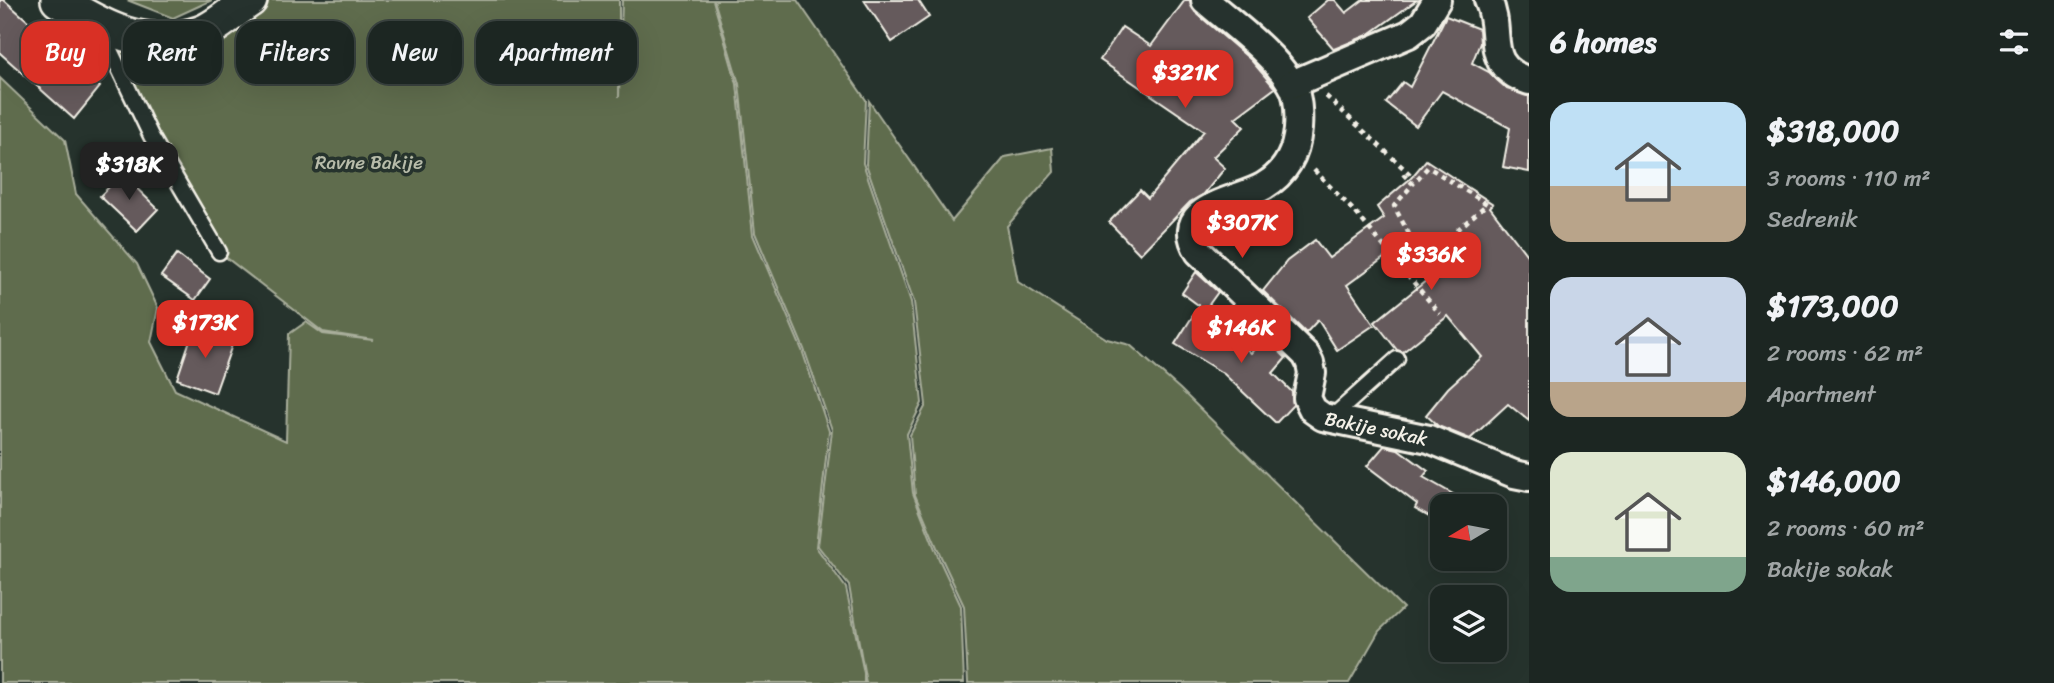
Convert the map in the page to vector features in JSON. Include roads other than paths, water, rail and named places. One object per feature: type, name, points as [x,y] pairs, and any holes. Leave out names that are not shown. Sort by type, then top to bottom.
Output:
[{"type":"street","points":[[58,0],[93,21]]},
{"type":"street","points":[[109,28],[141,39],[168,39],[202,33],[250,0]]},
{"type":"street","name":"Bakije sokak","points":[[1205,0],[1275,62],[1292,84],[1299,111],[1298,137],[1283,170],[1264,186],[1198,215],[1192,225],[1192,239],[1204,258],[1306,355],[1312,373],[1307,390],[1309,405],[1323,417],[1429,439],[1514,474],[1529,477]]},
{"type":"street","points":[[1292,84],[1409,34],[1423,23],[1437,0]]},
{"type":"street","points":[[1488,0],[1500,60],[1509,73],[1529,81]]},
{"type":"lane","points":[[109,47],[151,136],[219,252]]},
{"type":"lane","points":[[1330,419],[1397,359]]},
{"type":"park label","name":"Ravne Bakije","points":[[369,162]]}]
